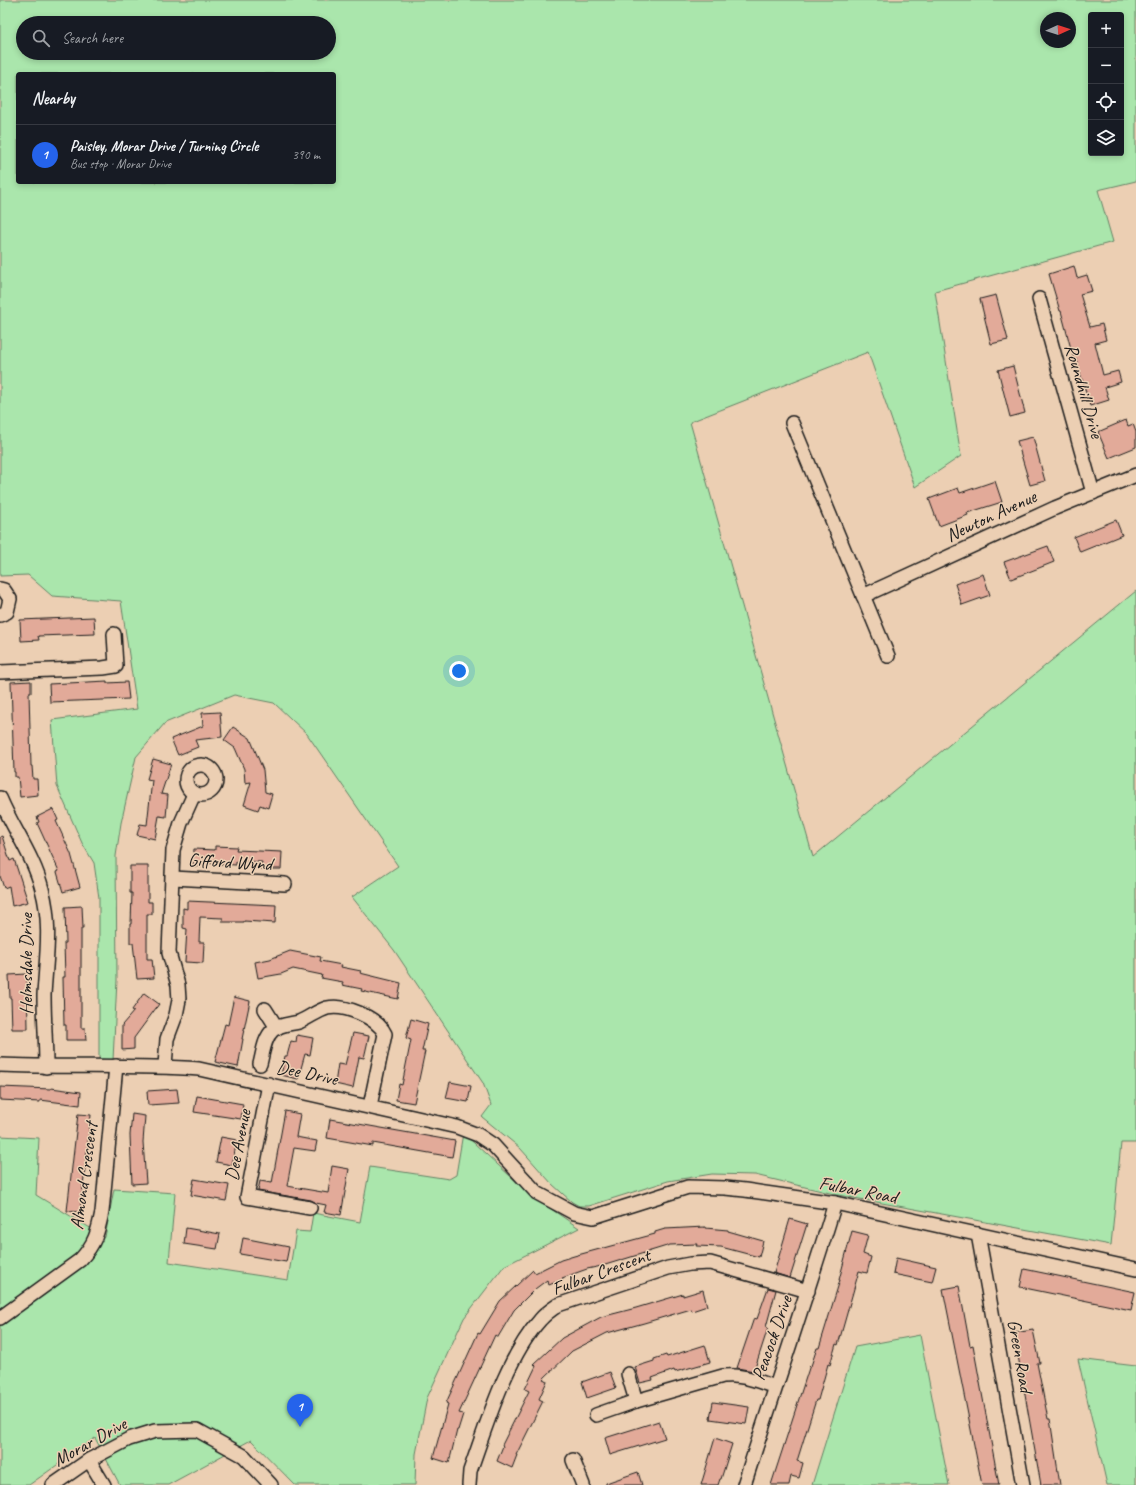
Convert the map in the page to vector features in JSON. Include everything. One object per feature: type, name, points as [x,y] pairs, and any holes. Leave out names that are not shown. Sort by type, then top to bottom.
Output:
[{"type":"street","name":"Roundhill Drive","points":[[1039,299],[1093,493]]},
{"type":"street","points":[[792,423],[888,656]]},
{"type":"street","name":"Newton Avenue","points":[[863,596],[1055,508],[1136,475]]},
{"type":"street","points":[[0,588],[4,590],[10,599],[7,612],[0,615]]},
{"type":"street","points":[[0,672],[103,668],[116,666],[114,634]]},
{"type":"street","name":"Gifford Wynd","points":[[165,1066],[168,1039],[179,1000],[178,985],[169,953],[173,850],[181,823],[194,794]]},
{"type":"street","name":"Helmsdale Drive","points":[[0,798],[37,873],[46,912],[48,937],[44,996],[46,1067]]},
{"type":"street","name":"Gifford Wynd","points":[[172,878],[286,884]]},
{"type":"street","points":[[260,1064],[267,1039],[273,1030],[304,1020],[324,1009],[338,1007],[360,1014],[378,1022],[385,1034],[370,1106]]},
{"type":"street","points":[[265,1009],[277,1028]]},
{"type":"street","name":"Dee Drive","points":[[0,1065],[46,1067],[165,1066],[199,1069],[370,1106],[457,1127],[478,1135],[493,1146],[537,1193],[574,1213]]},
{"type":"street","name":"Almond Crescent","points":[[0,1318],[80,1260],[89,1251],[94,1243],[102,1212],[116,1066]]},
{"type":"street","name":"Dee Avenue","points":[[269,1084],[247,1197],[310,1208]]},
{"type":"street","name":"Fulbar Road","points":[[574,1213],[593,1217],[688,1187],[725,1188],[835,1203],[1136,1269]]},
{"type":"street","name":"Peacock Drive","points":[[744,1485],[775,1387],[808,1291],[835,1203]]},
{"type":"street","name":"Green Road","points":[[978,1234],[1023,1485]]},
{"type":"street","name":"Fulbar Crescent","points":[[468,1485],[470,1472],[502,1384],[528,1335],[540,1320],[558,1305],[668,1268],[690,1264],[710,1263],[808,1291]]},
{"type":"street","points":[[628,1374],[636,1401]]},
{"type":"street","points":[[596,1415],[636,1401],[732,1375],[742,1376],[775,1387]]},
{"type":"street","name":"Morar Drive","points":[[53,1485],[89,1460],[129,1439],[155,1431],[197,1430],[244,1456],[271,1485]]},
{"type":"street","points":[[89,1460],[104,1485]]},
{"type":"street","points":[[573,1460],[583,1485]]},
{"type":"green space","points":[[0,0],[1136,0],[1136,181],[1098,190],[1113,242],[935,291],[961,456],[915,487],[868,352],[690,422],[813,857],[1136,591],[1136,1143],[1121,1143],[1111,1245],[838,1195],[755,1175],[712,1174],[668,1181],[589,1206],[579,1206],[572,1202],[552,1184],[520,1148],[482,1117],[491,1105],[483,1083],[394,950],[352,897],[398,866],[307,734],[274,703],[234,695],[165,723],[136,757],[121,823],[116,856],[117,980],[113,1060],[99,1059],[99,898],[94,863],[82,843],[57,786],[52,720],[137,709],[121,601],[52,596],[28,575],[0,576]]},
{"type":"green space","points":[[463,1133],[532,1196],[579,1228],[504,1266],[464,1318],[427,1398],[416,1454],[415,1485],[295,1485],[251,1440],[168,1485],[120,1485],[95,1438],[29,1485],[0,1485],[0,1136],[39,1138],[36,1195],[105,1237],[114,1189],[175,1193],[169,1262],[288,1280],[296,1231],[310,1232],[313,1213],[360,1222],[370,1167],[449,1179],[456,1175]]},
{"type":"green space","points":[[920,1335],[949,1485],[812,1485],[855,1347]]},
{"type":"green space","points":[[1078,1359],[1136,1366],[1136,1485],[1107,1485]]},
{"type":"building","points":[[1074,266],[1077,278],[1087,275],[1092,291],[1080,294],[1090,327],[1102,324],[1106,340],[1095,343],[1103,375],[1118,371],[1121,382],[1105,387],[1109,400],[1090,406],[1076,359],[1074,360],[1049,274]]},
{"type":"building","points":[[996,295],[1008,340],[991,344],[980,299]]},
{"type":"building","points":[[1013,366],[1025,413],[1010,417],[998,370]]},
{"type":"building","points":[[1126,420],[1128,426],[1133,424],[1136,432],[1136,447],[1109,458],[1098,432]]},
{"type":"building","points":[[1033,437],[1045,481],[1030,485],[1017,441]]},
{"type":"building","points":[[995,481],[1002,502],[967,513],[968,515],[939,526],[929,499],[958,488],[960,493]]},
{"type":"building","points":[[1116,520],[1122,535],[1080,552],[1074,537]]},
{"type":"building","points":[[1048,546],[1054,562],[1011,579],[1004,562]]},
{"type":"building","points":[[983,574],[990,595],[962,605],[955,584]]},
{"type":"building","points":[[94,617],[95,634],[38,636],[39,640],[21,641],[20,620]]},
{"type":"building","points":[[31,681],[31,693],[29,693],[31,766],[33,779],[37,779],[38,795],[20,797],[18,777],[15,777],[14,772],[11,682]]},
{"type":"building","points":[[107,681],[107,683],[127,682],[129,699],[50,702],[49,684]]},
{"type":"building","points":[[220,712],[222,737],[195,740],[198,747],[178,755],[171,739],[203,726],[202,713]]},
{"type":"building","points":[[233,727],[250,738],[263,770],[265,792],[272,794],[268,808],[260,805],[258,810],[244,805],[251,782],[245,783],[244,769],[235,748],[224,740]]},
{"type":"building","points":[[153,759],[171,764],[161,794],[168,795],[166,817],[159,816],[155,839],[137,835],[140,824],[147,825],[152,780],[147,779]]},
{"type":"building","points":[[53,809],[58,820],[56,821],[71,854],[80,887],[63,892],[57,872],[59,871],[37,823],[39,822],[37,817]]},
{"type":"building","points":[[2,836],[10,861],[14,859],[28,902],[12,906],[9,886],[4,888],[0,876],[0,837]]},
{"type":"building","points":[[215,846],[237,847],[236,850],[282,852],[281,869],[261,869],[262,862],[236,861],[236,865],[204,863],[204,867],[193,866],[194,849],[215,850]]},
{"type":"building","points":[[130,866],[148,866],[148,902],[152,902],[152,914],[147,914],[147,959],[152,959],[154,978],[137,979],[133,943],[130,943],[132,893],[130,893]]},
{"type":"building","points":[[187,901],[276,905],[275,923],[244,921],[223,922],[223,918],[200,917],[199,942],[204,942],[203,963],[185,962],[187,929],[183,928],[183,908],[187,909]]},
{"type":"building","points":[[82,906],[81,1028],[85,1028],[86,1040],[66,1040],[66,1025],[64,1025],[63,977],[65,977],[64,943],[66,943],[65,907]]},
{"type":"building","points":[[290,951],[321,957],[320,961],[342,965],[341,967],[361,971],[360,973],[401,983],[398,999],[361,991],[362,989],[342,985],[343,982],[321,978],[322,975],[293,969],[281,974],[258,978],[255,962],[270,959]]},
{"type":"building","points":[[27,974],[28,1029],[12,1029],[9,975]]},
{"type":"building","points":[[144,993],[159,1004],[134,1038],[134,1049],[122,1050],[122,1025],[134,1011],[132,1010]]},
{"type":"building","points":[[234,997],[250,1001],[238,1067],[215,1062],[225,1024],[228,1025]]},
{"type":"building","points":[[411,1019],[428,1024],[422,1051],[425,1051],[414,1103],[396,1100],[399,1084],[402,1085],[411,1040],[406,1038]]},
{"type":"building","points":[[353,1033],[369,1036],[364,1058],[359,1057],[353,1088],[335,1084],[338,1064],[345,1065]]},
{"type":"building","points":[[297,1035],[313,1038],[310,1055],[305,1054],[298,1079],[281,1075],[285,1056],[287,1056],[291,1041],[296,1042]]},
{"type":"building","points":[[450,1082],[471,1086],[468,1102],[446,1098]]},
{"type":"building","points":[[0,1087],[51,1088],[81,1092],[80,1105],[40,1100],[40,1102],[0,1100]]},
{"type":"building","points":[[177,1089],[179,1103],[148,1105],[147,1091]]},
{"type":"building","points":[[197,1096],[243,1104],[241,1119],[194,1112]]},
{"type":"building","points":[[285,1111],[300,1114],[296,1137],[317,1141],[315,1151],[294,1148],[287,1186],[328,1193],[332,1166],[349,1169],[341,1215],[324,1212],[326,1205],[316,1203],[311,1200],[258,1191],[260,1181],[272,1183]]},
{"type":"building","points":[[78,1114],[91,1115],[80,1212],[67,1211]]},
{"type":"building","points":[[132,1114],[145,1116],[143,1142],[146,1183],[132,1184],[130,1135]]},
{"type":"building","points":[[330,1119],[455,1141],[452,1157],[373,1143],[373,1146],[327,1138]]},
{"type":"building","points":[[221,1137],[237,1140],[232,1165],[216,1162]]},
{"type":"building","points":[[194,1179],[229,1185],[226,1201],[191,1195]]},
{"type":"building","points":[[790,1219],[807,1224],[790,1278],[774,1273]]},
{"type":"building","points":[[705,1227],[728,1230],[763,1241],[759,1257],[721,1247],[696,1246],[697,1244],[670,1245],[602,1266],[587,1269],[562,1278],[563,1279],[549,1285],[547,1280],[535,1289],[514,1310],[498,1337],[495,1335],[459,1413],[463,1414],[457,1430],[449,1463],[433,1458],[448,1404],[446,1403],[478,1333],[480,1334],[500,1301],[533,1270],[535,1273],[561,1260],[655,1234],[655,1232],[665,1229]]},
{"type":"building","points":[[186,1228],[220,1234],[217,1249],[184,1244]]},
{"type":"building","points":[[852,1231],[868,1235],[863,1254],[871,1257],[867,1273],[859,1271],[838,1345],[836,1344],[830,1365],[828,1364],[818,1400],[816,1400],[797,1461],[803,1463],[799,1478],[791,1476],[789,1485],[771,1485],[810,1365],[811,1366],[817,1348],[819,1348],[840,1280]]},
{"type":"building","points":[[243,1238],[289,1247],[286,1262],[240,1254]]},
{"type":"building","points":[[896,1258],[936,1267],[932,1282],[893,1274]]},
{"type":"building","points":[[1024,1269],[1135,1292],[1131,1310],[1020,1287]]},
{"type":"building","points":[[959,1286],[970,1346],[973,1345],[999,1485],[982,1485],[943,1289]]},
{"type":"building","points":[[768,1288],[776,1290],[766,1327],[768,1328],[754,1371],[737,1368],[754,1318],[757,1319]]},
{"type":"building","points":[[703,1290],[707,1306],[692,1311],[691,1309],[607,1333],[572,1351],[543,1379],[547,1381],[539,1399],[543,1401],[516,1455],[512,1468],[497,1461],[503,1446],[502,1445],[529,1391],[525,1389],[536,1366],[534,1364],[562,1338],[601,1317],[683,1294],[683,1296]]},
{"type":"building","points":[[1033,1330],[1040,1363],[1037,1363],[1048,1419],[1050,1419],[1060,1485],[1041,1485],[1014,1333]]},
{"type":"building","points":[[705,1345],[710,1362],[675,1372],[674,1370],[652,1378],[653,1380],[640,1383],[635,1367],[654,1361],[654,1359],[666,1355],[667,1357]]},
{"type":"building","points":[[610,1372],[616,1388],[587,1398],[582,1382]]},
{"type":"building","points":[[713,1402],[749,1407],[746,1424],[710,1419]]},
{"type":"building","points":[[659,1421],[665,1438],[610,1455],[605,1438]]},
{"type":"building","points":[[715,1438],[732,1444],[718,1485],[701,1485]]},
{"type":"building","points":[[638,1472],[642,1485],[606,1485],[606,1483]]},
{"type":"place","name":"Paisley, Morar Drive / Turning Circle","points":[[300,1427]]}]
